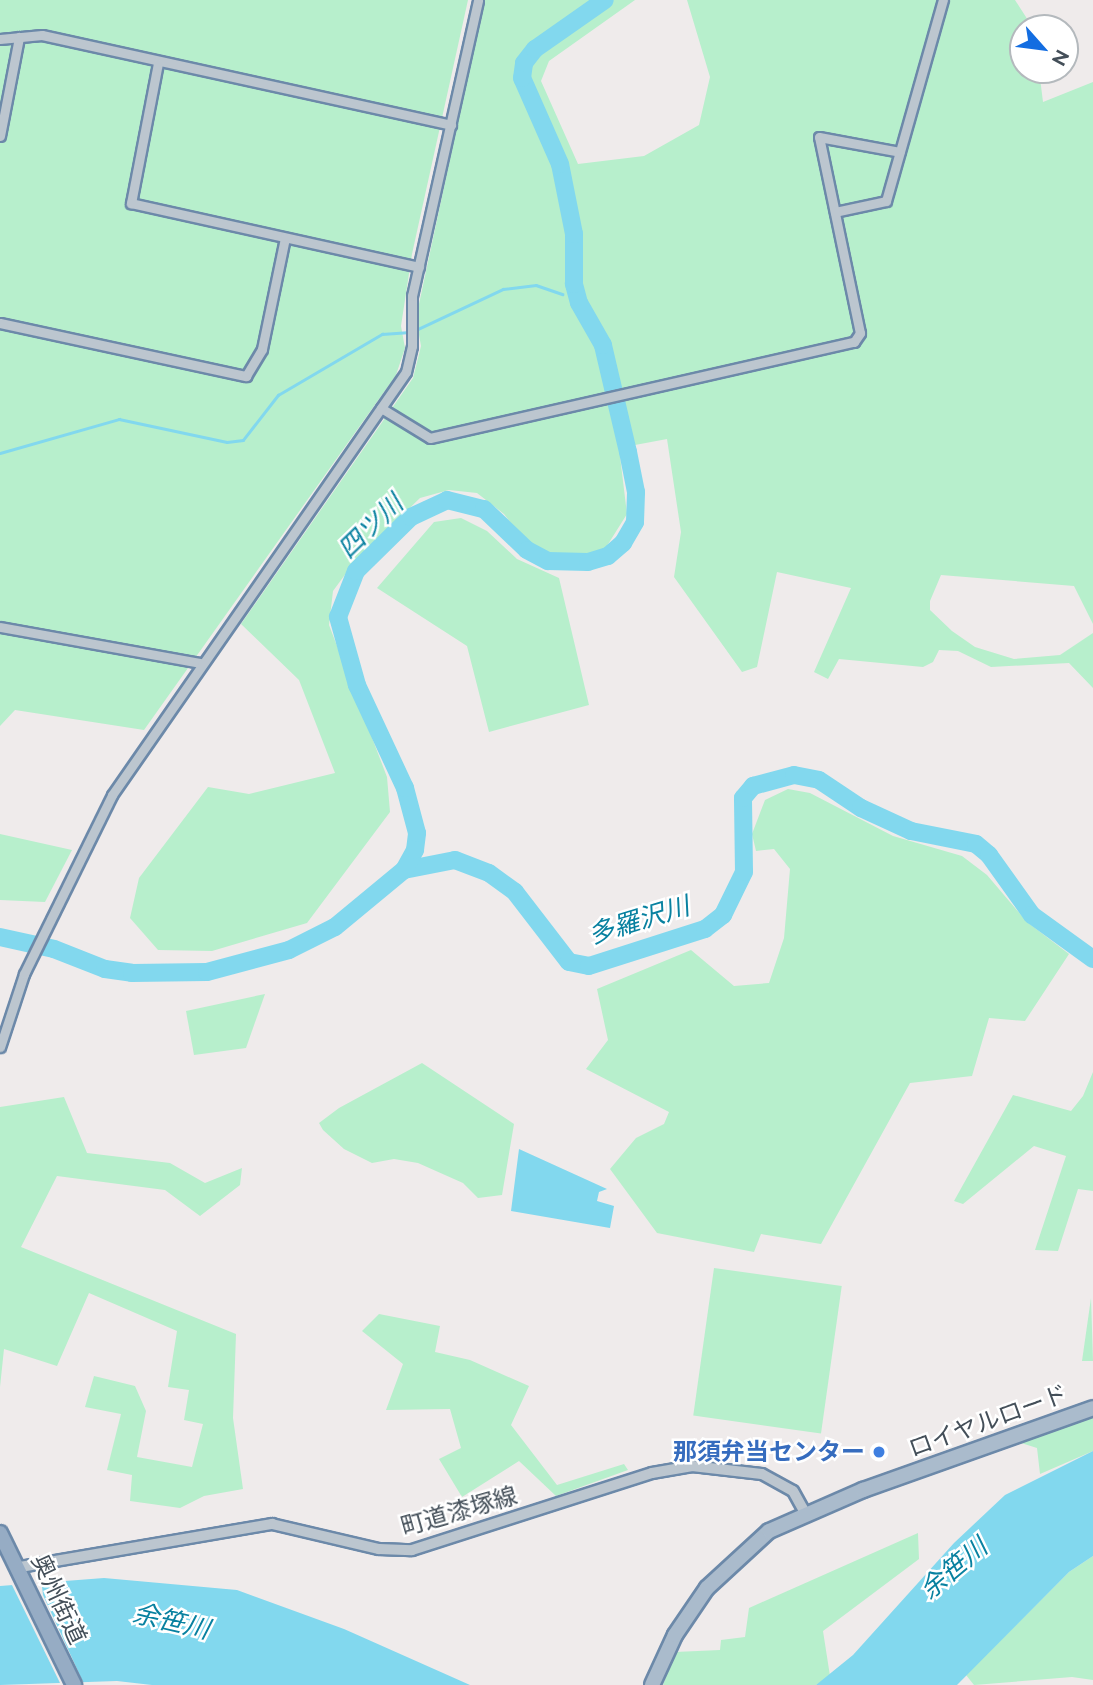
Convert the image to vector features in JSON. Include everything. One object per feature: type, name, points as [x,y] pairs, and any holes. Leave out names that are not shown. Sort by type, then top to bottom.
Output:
[{"type":"highway","name":"奥州街道","points":[[0,1533],[20,1567],[74,1685]]},
{"type":"main road","name":"ロイヤルロード","points":[[652,1685],[675,1635],[706,1588],[749,1545],[806,1514],[1093,1408]]},
{"type":"street","points":[[0,1047],[24,974],[112,795],[201,663],[381,408],[410,360],[409,321],[419,267],[478,0]]},
{"type":"street","points":[[835,212],[886,201],[943,0]]},
{"type":"street","points":[[0,38],[42,36],[451,125]]},
{"type":"street","points":[[0,136],[19,37]]},
{"type":"street","points":[[158,63],[131,203],[419,267]]},
{"type":"street","points":[[381,408],[430,438],[859,339],[819,137],[900,152]]},
{"type":"street","points":[[0,323],[247,376],[262,349],[285,238]]},
{"type":"street","points":[[0,627],[201,663]]},
{"type":"street","name":"町道漆塚線","points":[[20,1567],[272,1524],[379,1549],[412,1550],[455,1540],[652,1473],[692,1466],[762,1474],[793,1491],[806,1514]]},
{"type":"green space","points":[[0,0],[468,0],[412,254],[401,326],[405,348],[396,375],[144,730],[15,710],[0,726]]},
{"type":"green space","points":[[484,0],[635,0],[549,61],[541,81],[578,164],[644,156],[699,125],[710,77],[687,0],[1015,0],[1024,14],[1009,14],[1009,84],[1041,84],[1043,102],[1093,82],[1093,624],[1074,586],[941,575],[930,601],[930,610],[952,631],[975,647],[1014,659],[1060,655],[1093,633],[1093,688],[1069,663],[991,667],[958,651],[939,650],[933,662],[923,667],[839,659],[828,679],[814,672],[851,588],[777,572],[757,667],[742,672],[674,577],[681,532],[667,439],[619,448],[627,514],[605,549],[583,556],[553,556],[525,541],[504,514],[477,493],[449,490],[420,498],[355,561],[333,591],[329,625],[387,777],[390,812],[307,923],[212,951],[158,950],[130,918],[139,878],[208,787],[249,794],[335,773],[299,680],[241,624],[413,378],[421,346],[416,318]]},
{"type":"green space","points":[[461,518],[487,531],[517,559],[559,578],[589,705],[489,732],[467,646],[377,588],[434,522]]},
{"type":"green space","points":[[788,789],[810,793],[893,836],[962,856],[987,875],[1027,922],[1069,954],[1025,1021],[989,1018],[972,1076],[910,1083],[821,1244],[761,1234],[754,1252],[657,1233],[610,1169],[636,1138],[664,1124],[669,1112],[586,1069],[608,1040],[597,989],[691,950],[734,986],[769,983],[784,938],[790,869],[774,849],[756,851],[752,834],[765,800]]},
{"type":"green space","points":[[0,834],[72,850],[45,902],[0,900]]},
{"type":"green space","points":[[265,994],[246,1048],[194,1055],[186,1011]]},
{"type":"green space","points":[[422,1063],[514,1124],[502,1195],[478,1198],[463,1183],[418,1163],[394,1159],[372,1163],[344,1149],[323,1130],[319,1123],[339,1108]]},
{"type":"green space","points":[[1093,1072],[1093,1191],[1078,1189],[1058,1251],[1035,1250],[1066,1156],[1034,1146],[963,1204],[954,1201],[1013,1095],[1071,1111],[1083,1096]]},
{"type":"green space","points":[[64,1097],[87,1153],[170,1163],[205,1183],[242,1168],[240,1185],[200,1216],[165,1190],[57,1176],[21,1247],[236,1334],[233,1418],[243,1489],[204,1496],[180,1508],[130,1501],[132,1475],[107,1470],[121,1414],[85,1407],[94,1376],[135,1386],[146,1411],[137,1457],[192,1467],[203,1424],[184,1420],[189,1390],[168,1387],[177,1331],[89,1293],[57,1366],[4,1349],[0,1387],[0,1107]]},
{"type":"green space","points":[[714,1268],[842,1286],[821,1434],[693,1416]]},
{"type":"green space","points":[[1091,1298],[1093,1361],[1082,1361]]},
{"type":"green space","points":[[379,1314],[440,1326],[435,1352],[470,1360],[529,1386],[511,1425],[557,1485],[624,1464],[628,1470],[556,1496],[519,1461],[462,1497],[439,1459],[461,1448],[450,1409],[386,1410],[403,1364],[362,1331]]},
{"type":"green space","points":[[1093,1417],[1093,1451],[1040,1474],[1037,1448],[1018,1442]]},
{"type":"green space","points":[[918,1533],[919,1559],[823,1631],[830,1676],[816,1685],[663,1685],[675,1652],[720,1650],[721,1640],[745,1637],[749,1608]]},
{"type":"green space","points":[[1093,1556],[1093,1680],[1072,1677],[974,1685],[966,1675],[1069,1572]]},
{"type":"water","points":[[519,1149],[607,1189],[599,1192],[597,1201],[614,1206],[610,1228],[511,1211]]},
{"type":"water","name":"余笹川","points":[[1093,1451],[1093,1556],[1069,1572],[957,1685],[816,1685],[853,1655],[954,1543],[1005,1495]]},
{"type":"water","name":"余笹川","points":[[104,1578],[237,1590],[344,1629],[470,1685],[152,1685],[117,1681],[0,1685],[0,1586]]},
{"type":"pier","points":[[41,1578],[43,1595],[84,1684],[61,1685],[10,1581]]},
{"type":"waterway","name":"四ツ川","points":[[0,937],[54,949],[105,969],[132,973],[207,972],[289,950],[335,927],[404,870],[415,850],[417,833],[405,788],[357,685],[338,617],[356,571],[411,517],[447,500],[484,509],[527,550],[548,561],[588,562],[608,556],[623,543],[635,522],[636,492],[628,452],[603,345],[579,303],[574,284],[574,234],[560,164],[522,78],[524,63],[535,49],[605,0]]},
{"type":"waterway","points":[[416,330],[503,289],[536,285],[562,294]]},
{"type":"waterway","points":[[0,453],[119,419],[227,442],[243,440],[278,395],[382,334],[410,332]]},
{"type":"waterway","name":"多羅沢川","points":[[404,870],[455,860],[489,873],[515,892],[569,962],[589,966],[705,929],[723,915],[744,872],[743,798],[753,786],[794,775],[819,780],[861,808],[911,831],[976,844],[989,855],[1032,915],[1093,959]]},
{"type":"place","name":"那須弁当センター","points":[[879,1452]]}]
